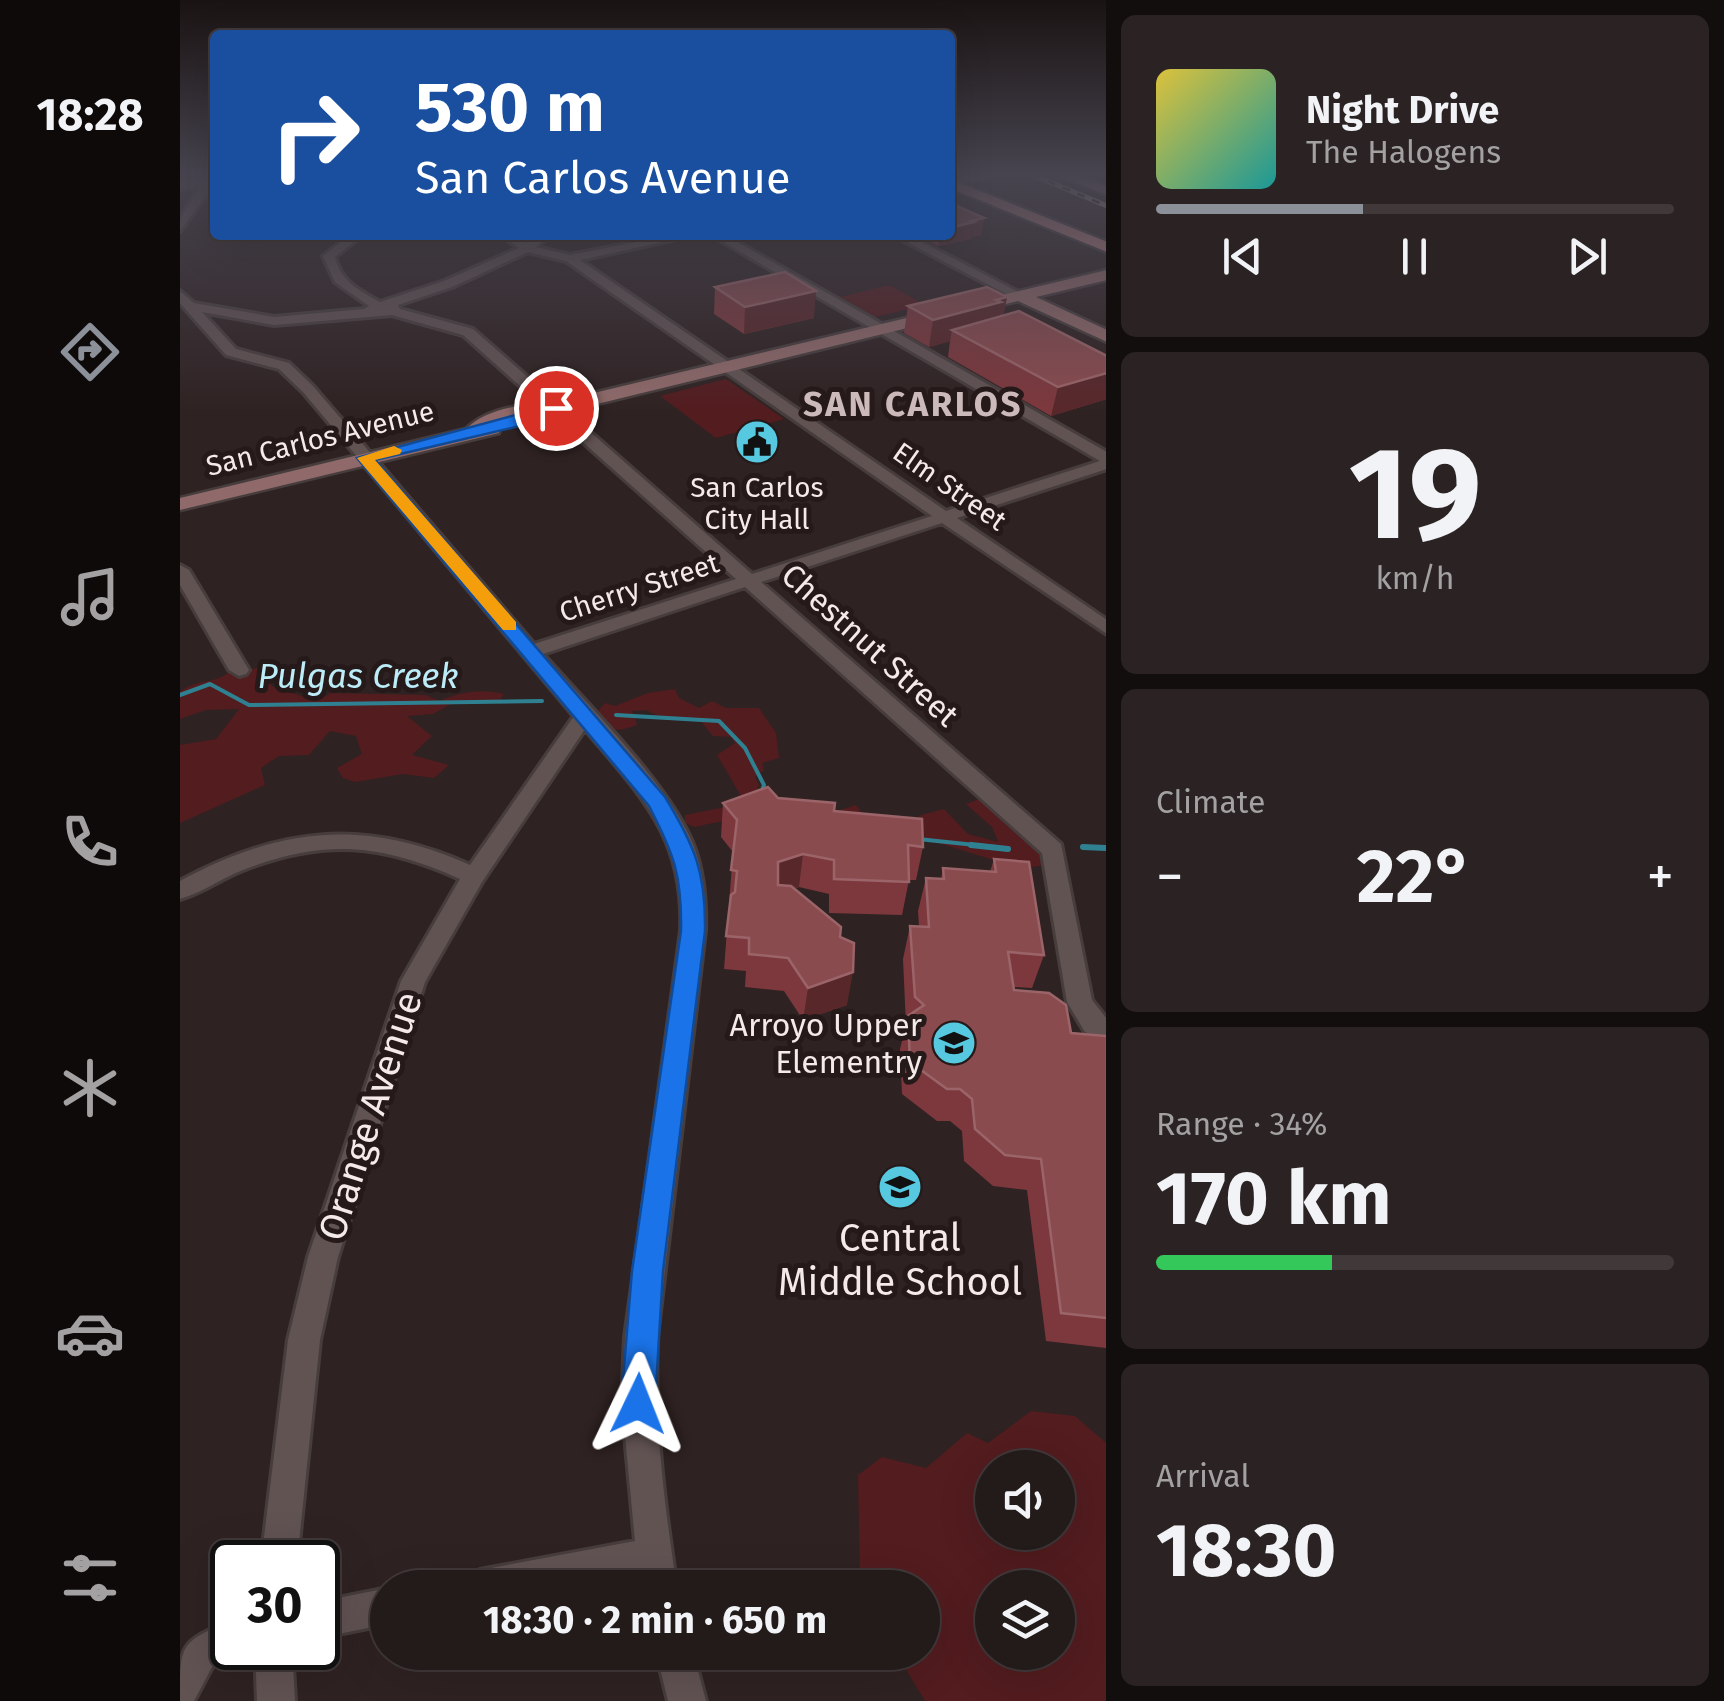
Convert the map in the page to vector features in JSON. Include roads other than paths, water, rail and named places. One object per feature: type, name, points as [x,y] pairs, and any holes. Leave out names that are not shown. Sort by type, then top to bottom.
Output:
[{"type":"main road","name":"San Carlos Avenue","points":[[1015,294],[1106,267]]},
{"type":"main road","name":"San Carlos Avenue","points":[[180,503],[544,416],[556,408],[879,328],[885,322],[1106,275]]},
{"type":"main road","points":[[1015,294],[1106,338]]},
{"type":"street","points":[[331,254],[330,265],[336,279],[375,309]]},
{"type":"street","points":[[184,303],[274,320],[392,308],[513,254]]},
{"type":"street","name":"Elm Street","points":[[550,254],[570,260],[1106,629]]},
{"type":"street","points":[[570,260],[597,254]]},
{"type":"street","points":[[751,254],[879,328],[935,352],[1106,462]]},
{"type":"street","points":[[937,254],[1015,294]]},
{"type":"street","points":[[184,303],[230,352],[284,366],[532,651],[671,820],[694,884],[693,931],[641,1337],[638,1404],[657,1570]]},
{"type":"street","name":"Chestnut Street","points":[[392,308],[468,332],[751,578],[1053,850],[1080,1002],[1094,1024],[1106,1030]]},
{"type":"street","name":"Cherry Street","points":[[532,651],[1106,462]]},
{"type":"street","points":[[180,570],[239,670]]},
{"type":"street","name":"Orange Avenue","points":[[281,1540],[302,1359],[323,1257],[413,981],[474,876],[584,716]]},
{"type":"street","points":[[180,891],[252,856],[328,843],[369,842],[410,849],[474,876]]},
{"type":"street","points":[[340,1616],[370,1610]]},
{"type":"street","points":[[180,1688],[199,1654],[210,1649]]},
{"type":"street","points":[[275,1670],[276,1701]]},
{"type":"street","points":[[679,1670],[687,1701]]},
{"type":"waterway","name":"Pulgas Creek","points":[[180,695],[210,684],[249,705],[542,701]]},
{"type":"waterway","name":"Pulgas Creek","points":[[616,715],[719,721],[745,748],[764,785],[761,793]]},
{"type":"waterway","name":"Pulgas Creek","points":[[918,839],[994,847]]},
{"type":"waterway","name":"Pulgas Creek","points":[[971,845],[1008,849]]},
{"type":"waterway","name":"Pulgas Creek","points":[[1093,847],[1083,847],[1106,848]]},
{"type":"place","name":"San Carlos City Hall","points":[[757,442]]},
{"type":"place","name":"Arroyo Upper Elementry","points":[[954,1043]]},
{"type":"place","name":"Central Middle School","points":[[900,1187]]},
{"type":"district","name":"SAN CARLOS","points":[[913,404]]}]
